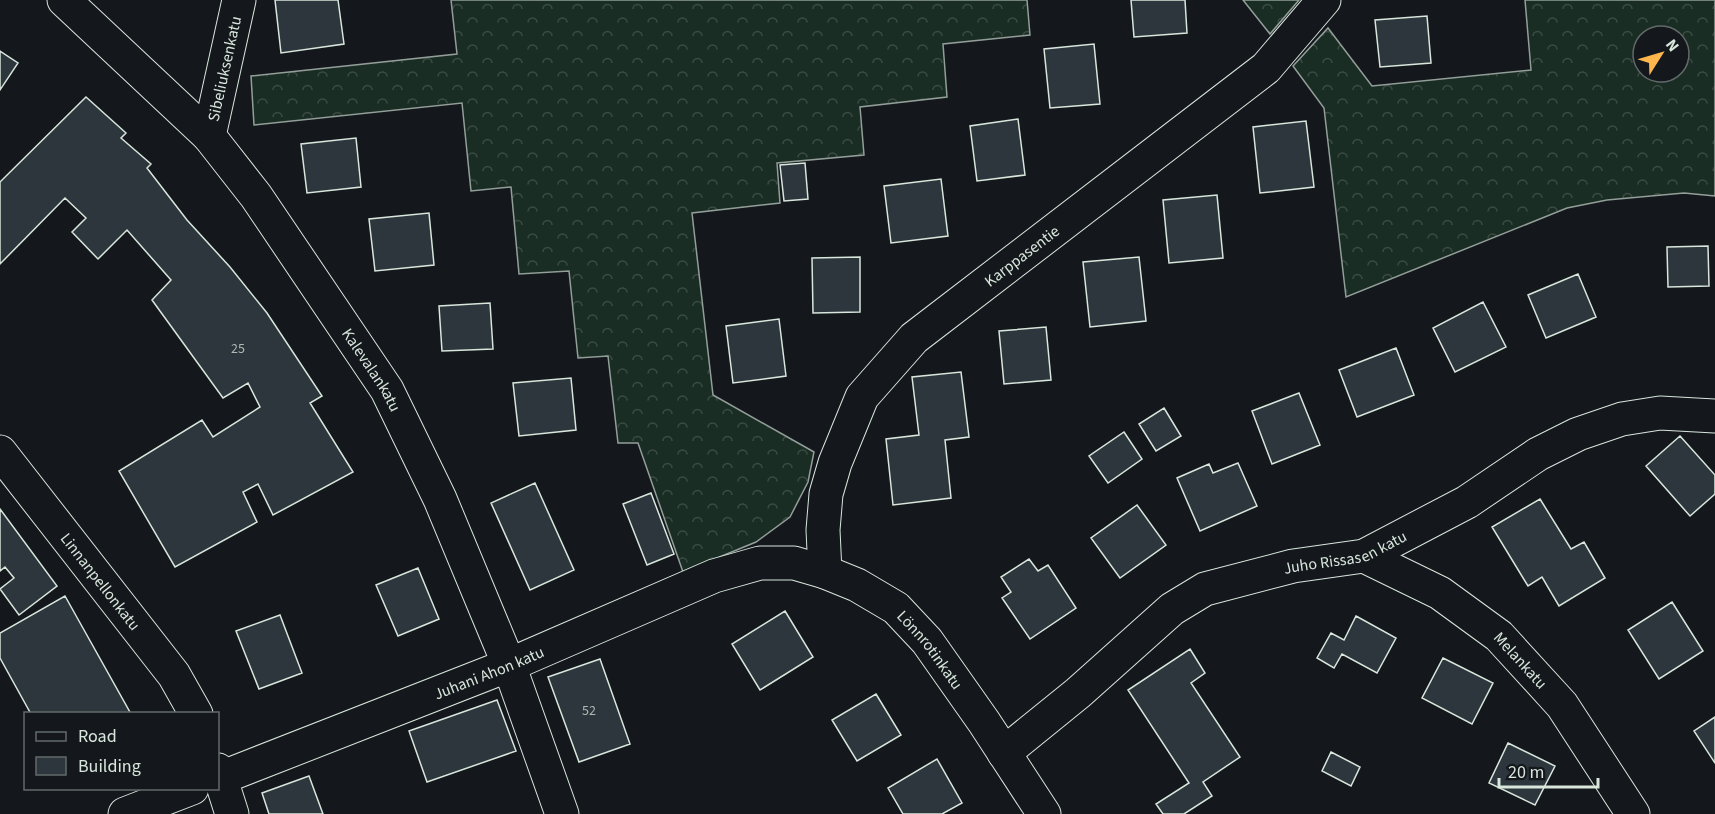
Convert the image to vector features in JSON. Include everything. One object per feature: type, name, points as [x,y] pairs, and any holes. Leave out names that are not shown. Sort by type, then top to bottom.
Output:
[{"type":"street","name":"Kalevalankatu","points":[[64,0],[209,136],[256,196],[387,390],[440,499],[509,664],[562,814]]},
{"type":"street","name":"Sibeliuksenkatu","points":[[209,136],[239,0]]},
{"type":"street","name":"Karppasentie","points":[[825,572],[823,530],[826,494],[862,397],[888,366],[924,331],[1266,68],[1324,0]]},
{"type":"street","name":"Juho Rissasen katu","points":[[1004,753],[1078,693],[1172,609],[1205,589],[1293,566],[1364,556],[1467,502],[1538,454],[1578,434],[1622,419],[1660,413],[1715,416]]},
{"type":"street","name":"Linnanpellonkatu","points":[[0,452],[174,675],[195,712]]},
{"type":"street","name":"Melankatu","points":[[1364,556],[1440,593],[1498,636],[1562,705],[1634,814]]},
{"type":"street","name":"Lönnrotinkatu","points":[[759,563],[794,563],[825,572],[857,585],[896,608],[927,641],[1044,814]]},
{"type":"street","name":"Juhani Ahon katu","points":[[219,776],[509,664],[714,576],[759,563]]},
{"type":"street","name":"Juhani Ahon katu","points":[[125,814],[185,790]]},
{"type":"street","points":[[218,790],[232,814]]},
{"type":"green space","points":[[451,0],[1027,0],[1030,35],[943,44],[947,97],[860,107],[864,155],[777,163],[780,203],[692,213],[713,395],[814,452],[808,482],[790,517],[756,542],[683,572],[638,443],[618,443],[608,356],[578,358],[569,271],[519,274],[511,187],[471,191],[462,103],[254,125],[251,76],[457,54]]},
{"type":"green space","points":[[1243,0],[1299,0],[1270,34]]},
{"type":"green space","points":[[1525,0],[1715,0],[1715,196],[1684,193],[1607,200],[1567,208],[1346,297],[1324,108],[1293,66],[1328,28],[1372,86],[1531,70]]},
{"type":"building","points":[[275,0],[338,0],[344,44],[281,53]]},
{"type":"building","points":[[1131,0],[1185,0],[1187,33],[1134,37]]},
{"type":"building","points":[[1427,16],[1431,63],[1380,67],[1375,20]]},
{"type":"building","points":[[1094,44],[1100,104],[1050,108],[1044,49]]},
{"type":"building","points":[[0,51],[18,63],[0,90]]},
{"type":"building","points":[[86,97],[126,133],[121,138],[151,164],[147,168],[187,220],[230,267],[267,313],[322,396],[310,403],[353,472],[273,515],[258,484],[243,492],[257,522],[175,567],[119,471],[202,420],[213,437],[260,407],[248,383],[223,398],[152,300],[171,280],[127,230],[98,259],[72,232],[86,218],[65,198],[0,264],[0,182]]},
{"type":"building","points":[[1018,119],[1025,175],[977,181],[970,126]]},
{"type":"building","points":[[1306,121],[1314,187],[1260,193],[1253,127]]},
{"type":"building","points":[[356,138],[361,187],[307,193],[301,144]]},
{"type":"building","points":[[805,163],[808,199],[784,201],[780,165]]},
{"type":"building","points":[[941,179],[948,236],[891,243],[884,186]]},
{"type":"building","points":[[1217,195],[1223,258],[1169,263],[1163,200]]},
{"type":"building","points":[[429,213],[434,265],[375,271],[369,219]]},
{"type":"building","points":[[1708,246],[1709,286],[1668,287],[1667,247]]},
{"type":"building","points":[[860,257],[860,312],[813,313],[812,258]]},
{"type":"building","points":[[1139,257],[1146,321],[1090,327],[1083,262]]},
{"type":"building","points":[[1578,274],[1596,317],[1546,338],[1528,295]]},
{"type":"building","points":[[1483,302],[1506,347],[1455,372],[1433,328]]},
{"type":"building","points":[[490,303],[493,349],[442,351],[439,306]]},
{"type":"building","points":[[779,319],[786,376],[733,383],[726,326]]},
{"type":"building","points":[[1046,327],[1051,380],[1004,384],[999,331]]},
{"type":"building","points":[[1396,348],[1414,395],[1357,417],[1339,370]]},
{"type":"building","points":[[961,372],[969,437],[945,440],[951,498],[893,505],[886,439],[919,435],[912,377]]},
{"type":"building","points":[[571,378],[576,430],[519,436],[513,383]]},
{"type":"building","points":[[1299,393],[1320,445],[1272,464],[1252,411]]},
{"type":"building","points":[[1164,408],[1181,436],[1156,451],[1139,424]]},
{"type":"building","points":[[1124,432],[1142,459],[1108,483],[1089,456]]},
{"type":"building","points":[[1680,436],[1715,475],[1715,494],[1690,516],[1646,466]]},
{"type":"building","points":[[1238,463],[1257,506],[1200,531],[1177,478],[1209,464],[1213,473]]},
{"type":"building","points":[[535,483],[574,570],[530,590],[491,503]]},
{"type":"building","points":[[651,493],[674,554],[647,565],[623,504]]},
{"type":"building","points":[[1540,499],[1571,549],[1584,542],[1605,578],[1559,606],[1542,577],[1528,586],[1492,527]]},
{"type":"building","points":[[1137,505],[1166,545],[1120,578],[1091,538]]},
{"type":"building","points":[[0,509],[57,586],[19,615],[0,589],[14,578],[5,567],[0,571]]},
{"type":"building","points":[[1029,559],[1038,571],[1048,565],[1076,608],[1030,639],[1002,598],[1011,592],[1001,577]]},
{"type":"building","points":[[418,568],[439,619],[398,636],[376,585]]},
{"type":"building","points":[[65,596],[130,712],[30,712],[0,658],[0,633]]},
{"type":"building","points":[[1672,602],[1703,651],[1659,679],[1628,630]]},
{"type":"building","points":[[785,611],[813,657],[760,690],[732,644]]},
{"type":"building","points":[[280,615],[302,673],[259,689],[236,631]]},
{"type":"building","points":[[1356,616],[1396,638],[1377,673],[1342,654],[1334,668],[1317,658],[1331,633],[1344,640]]},
{"type":"building","points":[[1190,649],[1205,673],[1191,683],[1240,757],[1203,782],[1212,796],[1184,814],[1163,814],[1156,804],[1189,783],[1128,690]]},
{"type":"building","points":[[1443,658],[1493,683],[1472,724],[1422,698]]},
{"type":"building","points":[[600,659],[630,744],[579,762],[548,677]]},
{"type":"building","points":[[876,694],[901,735],[857,761],[832,720]]},
{"type":"building","points":[[497,700],[516,751],[427,782],[409,731]]},
{"type":"building","points":[[1715,717],[1715,763],[1694,731]]},
{"type":"building","points":[[1508,743],[1555,766],[1535,805],[1489,783]]},
{"type":"building","points":[[1331,752],[1360,767],[1351,786],[1322,771]]},
{"type":"building","points":[[937,759],[962,803],[942,814],[903,814],[888,788]]},
{"type":"building","points":[[309,776],[323,814],[269,814],[262,793]]}]
